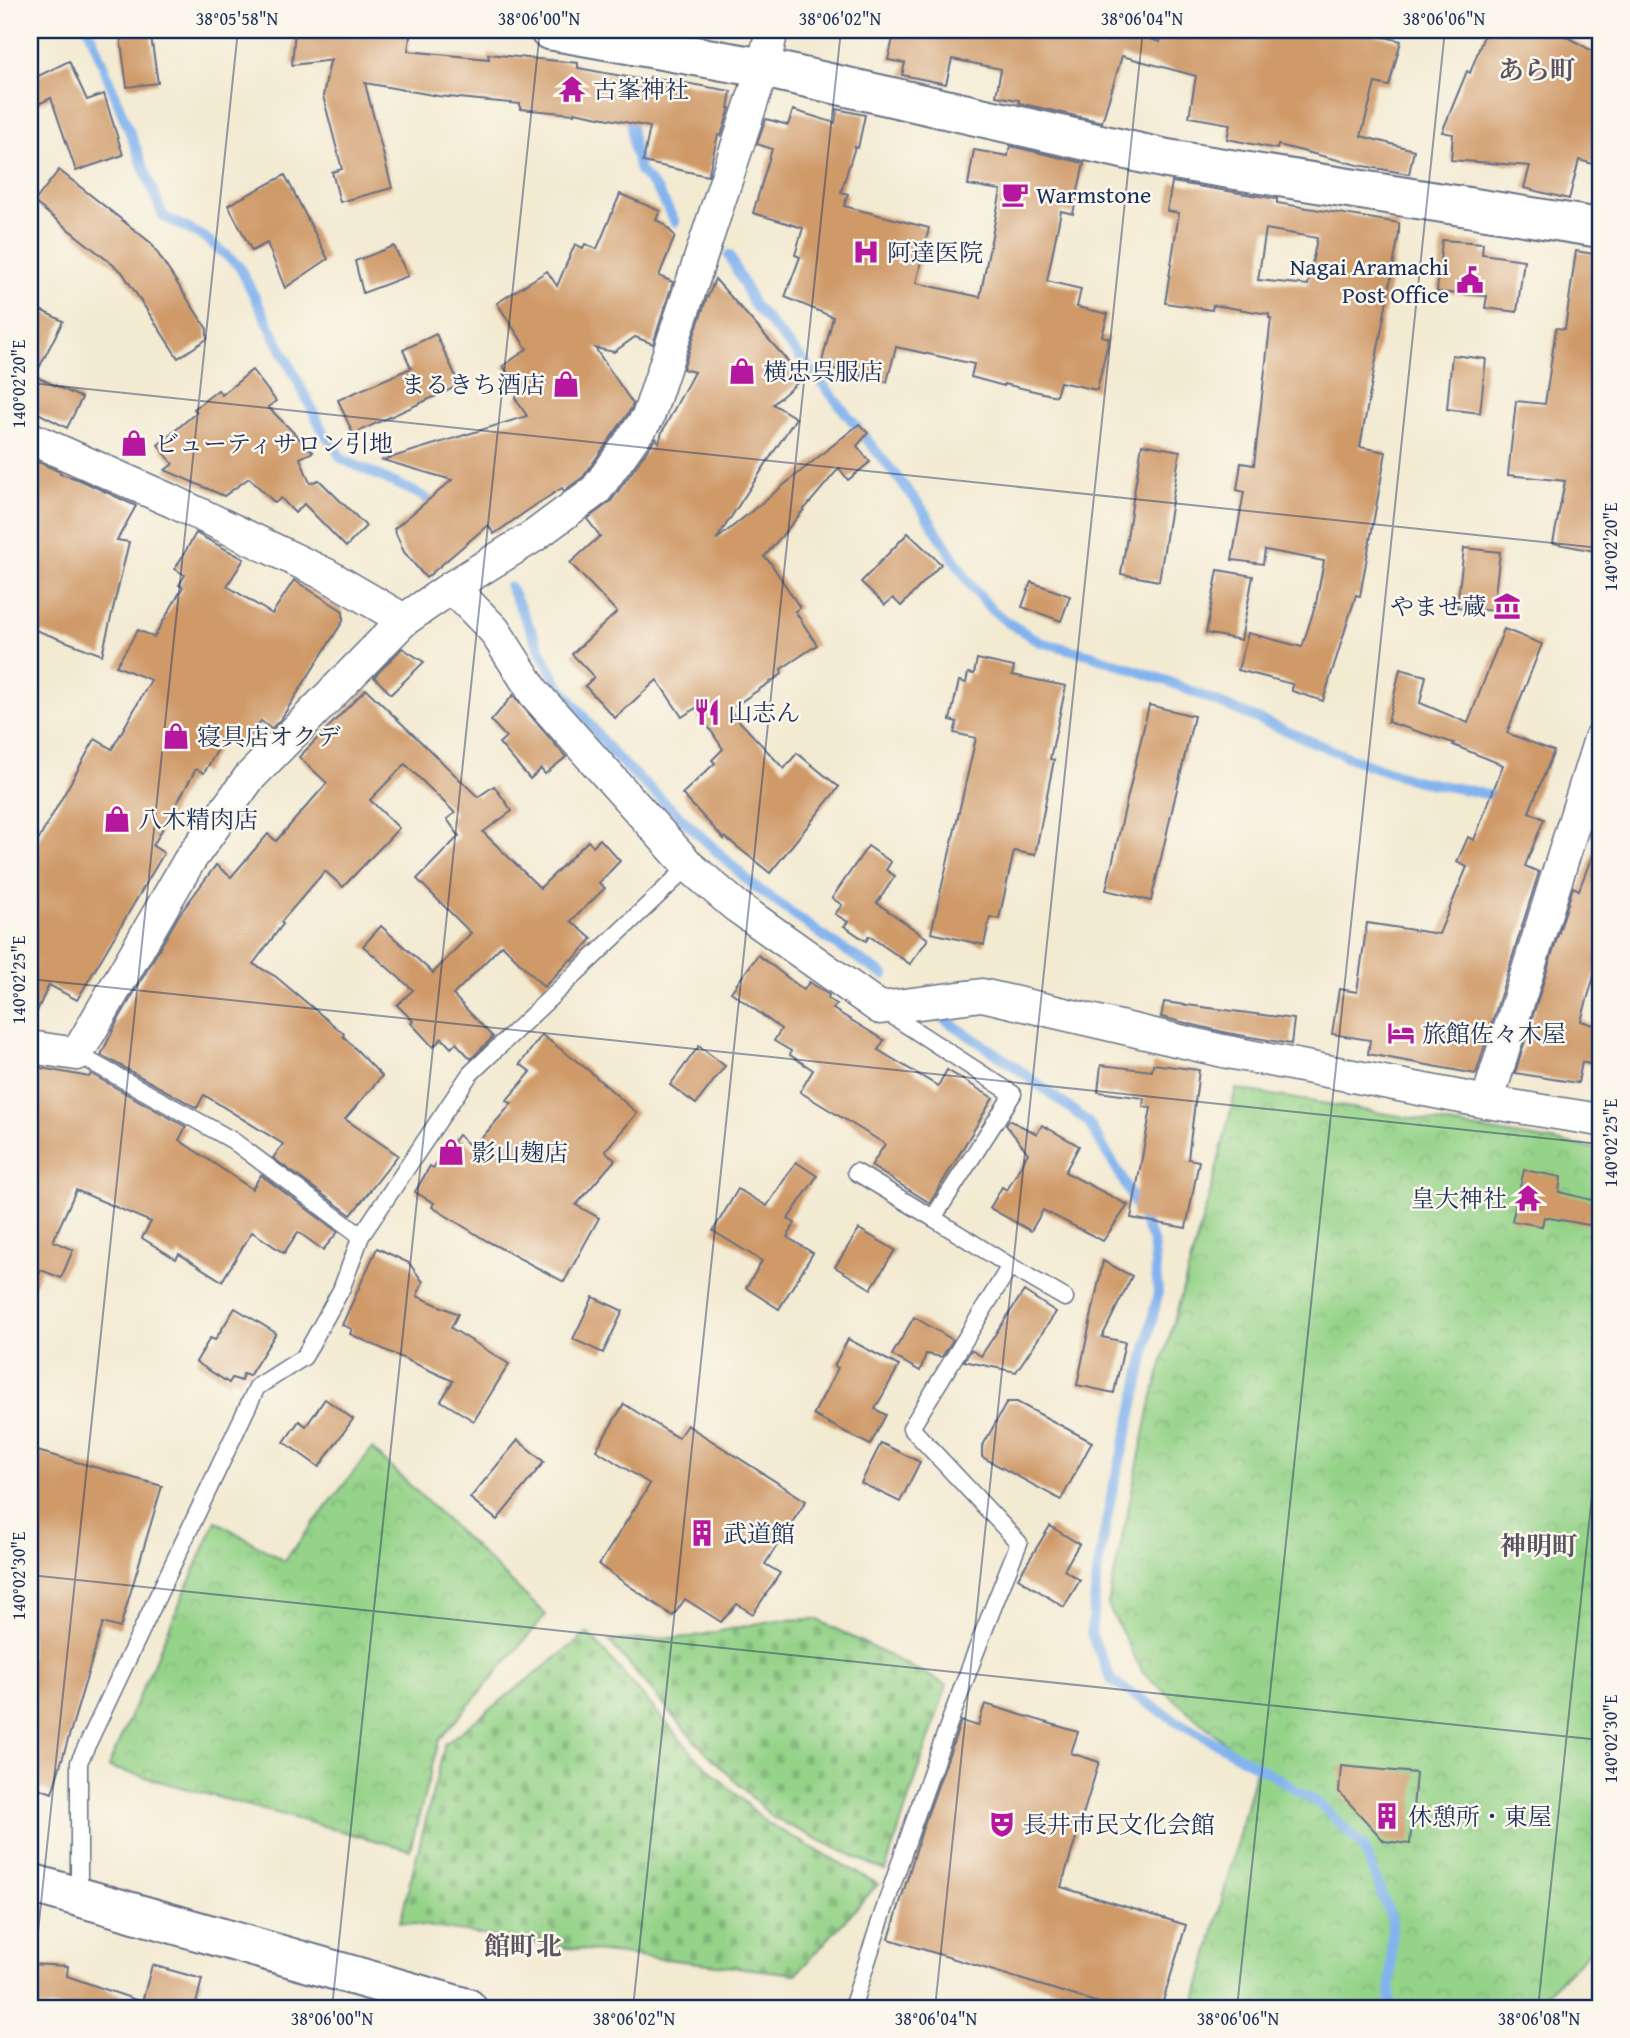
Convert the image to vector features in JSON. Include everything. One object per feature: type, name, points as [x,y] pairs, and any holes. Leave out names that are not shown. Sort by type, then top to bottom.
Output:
[{"type":"main road","points":[[550,30],[763,68],[1167,159],[1600,228]]},
{"type":"main road","points":[[30,1883],[467,2008]]},
{"type":"street","points":[[30,1047],[77,1054],[189,861],[249,778],[404,621],[452,587],[534,536],[596,491],[648,417],[763,68],[772,30]]},
{"type":"street","points":[[30,438],[174,502],[327,575],[404,621]]},
{"type":"street","points":[[452,587],[494,630],[535,694],[689,866],[736,906],[880,1008],[982,995],[1223,1051],[1487,1102],[1600,1119]]},
{"type":"street","points":[[1487,1102],[1600,739]]},
{"type":"lane","points":[[79,1897],[79,1762],[257,1387],[304,1357],[341,1290],[361,1236],[470,1074],[689,866]]},
{"type":"lane","points":[[880,1008],[1013,1094],[933,1219]]},
{"type":"lane","points":[[77,1054],[232,1140],[361,1236]]},
{"type":"lane","points":[[856,1172],[1065,1298]]},
{"type":"lane","points":[[852,2008],[892,1882],[967,1673],[1018,1543],[911,1428],[1010,1266]]},
{"type":"green space","points":[[1236,1089],[1600,1149],[1600,1941],[1545,1995],[1542,2008],[1194,2008],[1256,1769],[1143,1673],[1108,1605],[1150,1406],[1214,1179]]},
{"type":"green space","points":[[372,1449],[546,1615],[439,1740],[410,1850],[108,1767],[216,1521],[284,1561]]},
{"type":"green space","points":[[816,1619],[947,1685],[885,1871],[773,1818],[696,1742],[609,1641],[691,1637],[775,1620]]},
{"type":"green space","points":[[588,1633],[693,1754],[767,1823],[878,1884],[796,1974],[559,1947],[400,1922],[445,1744]]},
{"type":"building","points":[[133,30],[150,30],[158,83],[127,87],[120,36]]},
{"type":"building","points":[[295,30],[411,30],[408,51],[489,59],[488,54],[578,63],[578,68],[649,81],[650,77],[731,91],[730,108],[721,136],[718,135],[708,176],[643,162],[650,127],[574,112],[520,109],[520,104],[438,96],[365,83],[392,188],[340,202],[332,172],[342,169],[323,96],[330,61],[333,60],[292,65]]},
{"type":"building","points":[[895,30],[1070,30],[1107,41],[1111,30],[1120,30],[1160,42],[1163,30],[1244,30],[1268,36],[1270,30],[1356,30],[1401,41],[1389,86],[1375,83],[1361,136],[1414,150],[1409,174],[1358,165],[1278,145],[1277,149],[1227,139],[1230,124],[1189,117],[1196,76],[1122,56],[1102,122],[996,96],[1001,69],[952,59],[946,84],[902,75],[905,63],[888,60]]},
{"type":"building","points":[[1486,30],[1554,30],[1600,55],[1600,135],[1593,164],[1579,160],[1569,199],[1524,188],[1530,166],[1451,160],[1453,134],[1442,132],[1467,71],[1470,73]]},
{"type":"building","points":[[69,61],[87,100],[104,94],[123,155],[76,171],[51,98],[30,108],[30,80]]},
{"type":"building","points":[[837,109],[865,115],[858,148],[855,147],[841,192],[848,194],[844,206],[929,228],[916,283],[980,297],[1001,190],[968,185],[974,150],[1008,156],[1010,146],[1084,163],[1073,214],[1061,211],[1047,281],[1081,289],[1077,307],[1108,314],[1102,336],[1109,338],[1097,390],[1060,382],[1056,396],[1004,386],[971,377],[974,364],[896,347],[887,382],[821,366],[833,317],[785,297],[800,257],[795,255],[803,228],[753,213],[772,149],[757,144],[766,119],[788,125],[793,110],[835,123]]},
{"type":"building","points":[[59,170],[151,243],[207,329],[207,339],[178,358],[122,272],[34,202]]},
{"type":"building","points":[[285,175],[328,259],[285,288],[267,243],[252,251],[228,205]]},
{"type":"building","points":[[1172,182],[1399,223],[1360,447],[1386,452],[1360,596],[1356,595],[1323,701],[1292,691],[1292,684],[1238,670],[1248,633],[1302,647],[1316,603],[1324,561],[1265,550],[1263,564],[1232,560],[1244,492],[1237,490],[1241,463],[1254,465],[1271,318],[1269,314],[1213,305],[1212,310],[1165,303],[1179,213],[1167,211]],"holes":[[[1266,229],[1317,238],[1308,285],[1258,280]]]},
{"type":"building","points":[[620,194],[660,211],[656,220],[675,236],[659,276],[673,282],[653,344],[635,337],[614,352],[595,348],[633,404],[631,409],[583,477],[494,534],[488,525],[426,578],[404,552],[394,529],[452,480],[383,460],[527,416],[515,398],[522,393],[503,366],[527,349],[497,303],[547,271],[557,286],[575,244],[583,248],[585,244],[597,249]]},
{"type":"building","points":[[1442,240],[1483,243],[1482,254],[1524,260],[1517,312],[1485,308],[1487,296],[1437,292]]},
{"type":"building","points":[[394,246],[408,276],[363,293],[355,261]]},
{"type":"building","points":[[1576,251],[1600,255],[1600,552],[1553,543],[1565,481],[1508,475],[1516,401],[1545,404],[1556,328],[1565,329]]},
{"type":"building","points":[[715,279],[803,378],[773,404],[796,418],[716,540],[859,424],[868,433],[857,446],[870,462],[848,480],[839,468],[764,557],[800,608],[795,611],[817,645],[781,669],[782,674],[729,710],[784,769],[797,753],[839,787],[770,873],[725,837],[724,839],[682,794],[715,763],[712,760],[723,749],[696,708],[682,717],[657,680],[615,718],[585,686],[594,677],[572,654],[617,612],[570,563],[600,536],[587,519],[611,501],[656,438],[659,443],[662,432],[694,372],[683,369]]},
{"type":"building","points":[[30,305],[63,321],[35,376],[82,398],[67,428],[30,409]]},
{"type":"building","points":[[436,334],[460,385],[353,434],[338,400],[411,368],[403,350]]},
{"type":"building","points":[[1452,355],[1486,359],[1480,413],[1447,409]]},
{"type":"building","points":[[252,370],[276,401],[268,407],[313,452],[300,458],[310,483],[319,480],[366,526],[346,547],[304,504],[295,513],[281,498],[275,503],[249,478],[224,496],[165,470],[173,464],[158,445],[197,412],[194,409],[218,390],[222,395]]},
{"type":"building","points":[[1142,444],[1180,451],[1159,581],[1121,574]]},
{"type":"building","points":[[30,461],[41,463],[60,474],[78,479],[136,506],[117,540],[129,542],[102,655],[30,628]]},
{"type":"building","points":[[196,533],[244,559],[227,586],[272,614],[294,580],[343,611],[343,621],[281,719],[271,729],[261,721],[240,749],[225,737],[204,773],[196,769],[153,846],[164,853],[77,1000],[49,985],[30,1026],[30,855],[95,739],[112,749],[151,680],[116,666],[138,630],[154,637],[183,587],[179,585],[185,575],[175,569]]},
{"type":"building","points":[[908,533],[941,564],[901,606],[893,598],[885,605],[861,582]]},
{"type":"building","points":[[1464,548],[1500,552],[1493,611],[1457,607]]},
{"type":"building","points":[[1218,570],[1253,576],[1241,640],[1206,633]]},
{"type":"building","points":[[1031,582],[1070,596],[1061,621],[1022,607]]},
{"type":"building","points":[[1504,629],[1542,644],[1507,733],[1554,751],[1529,812],[1544,819],[1525,866],[1539,872],[1476,1074],[1368,1054],[1370,1040],[1332,1034],[1339,989],[1357,992],[1367,923],[1439,934],[1467,867],[1457,862],[1468,837],[1474,840],[1503,765],[1453,745],[1454,743],[1388,722],[1400,669],[1426,676],[1420,703],[1468,723]]},
{"type":"building","points":[[402,648],[424,662],[391,694],[374,677]]},
{"type":"building","points":[[977,659],[1014,667],[1012,675],[1066,686],[1050,759],[1054,760],[1035,855],[1014,851],[999,919],[990,917],[984,945],[931,933],[976,738],[954,733],[957,722],[950,720],[959,681],[966,683],[968,673],[974,674]]},
{"type":"building","points":[[366,689],[478,797],[494,786],[512,811],[483,832],[540,888],[588,841],[593,846],[600,839],[620,861],[599,883],[605,888],[571,921],[592,939],[544,987],[502,945],[453,995],[493,1037],[471,1059],[456,1043],[451,1048],[442,1038],[433,1047],[397,1005],[413,990],[363,946],[381,926],[433,973],[471,933],[417,879],[459,836],[447,819],[455,813],[405,764],[370,800],[399,828],[343,887],[325,871],[281,922],[283,924],[253,964],[275,976],[344,1034],[382,1076],[345,1119],[398,1155],[351,1215],[273,1158],[283,1144],[204,1095],[197,1108],[101,1055],[179,915],[216,865],[231,877],[268,834],[276,841],[327,783],[299,757]]},
{"type":"building","points":[[513,695],[566,757],[545,774],[541,769],[530,779],[499,743],[506,737],[491,721]]},
{"type":"building","points":[[1149,705],[1194,716],[1151,901],[1106,890]]},
{"type":"building","points":[[1598,840],[1600,955],[1581,1021],[1600,1027],[1600,1067],[1582,1062],[1578,1083],[1515,1073],[1573,887],[1579,890]]},
{"type":"building","points":[[868,846],[891,862],[886,870],[895,876],[877,903],[928,939],[910,964],[869,936],[866,941],[844,926],[848,922],[835,914],[842,905],[832,898]]},
{"type":"building","points":[[758,955],[804,990],[809,982],[829,995],[828,999],[837,1004],[833,1009],[884,1040],[878,1050],[938,1086],[947,1070],[993,1098],[930,1203],[871,1166],[885,1144],[800,1092],[813,1070],[790,1055],[791,1051],[774,1041],[781,1029],[731,992]]},
{"type":"building","points":[[1164,1002],[1294,1019],[1291,1044],[1227,1033],[1161,1017]]},
{"type":"building","points":[[542,1035],[587,1069],[637,1113],[605,1151],[615,1160],[576,1205],[599,1218],[564,1282],[487,1241],[432,1207],[434,1203],[415,1192],[430,1166],[433,1168],[458,1135],[473,1148],[512,1103],[506,1101],[531,1072],[520,1064]]},
{"type":"building","points":[[699,1046],[725,1066],[696,1104],[670,1085]]},
{"type":"building","points":[[1153,1064],[1199,1070],[1188,1159],[1199,1161],[1186,1228],[1131,1218],[1151,1108],[1143,1107],[1144,1098],[1098,1092],[1101,1065],[1152,1071]]},
{"type":"building","points":[[30,1066],[89,1077],[91,1074],[186,1127],[179,1140],[252,1189],[261,1175],[338,1232],[323,1250],[298,1232],[284,1253],[252,1232],[222,1281],[179,1254],[176,1259],[142,1238],[151,1222],[76,1190],[53,1241],[73,1250],[61,1278],[41,1270],[30,1295]]},
{"type":"building","points":[[1009,1120],[1037,1134],[1042,1125],[1079,1146],[1065,1172],[1128,1205],[1103,1241],[1043,1210],[1031,1231],[990,1208],[1002,1187],[1007,1190],[1028,1153],[1006,1125]]},
{"type":"building","points":[[796,1162],[817,1176],[788,1219],[795,1223],[787,1237],[813,1253],[779,1309],[746,1288],[762,1261],[713,1231],[738,1189],[767,1206]]},
{"type":"building","points":[[1524,1170],[1561,1177],[1559,1192],[1600,1202],[1600,1227],[1544,1217],[1542,1226],[1512,1221]]},
{"type":"building","points":[[859,1229],[895,1250],[871,1289],[835,1267]]},
{"type":"building","points":[[377,1248],[409,1263],[423,1282],[417,1296],[458,1314],[451,1328],[509,1364],[474,1421],[441,1401],[453,1381],[350,1334],[352,1329],[342,1325]]},
{"type":"building","points":[[1103,1261],[1132,1276],[1102,1337],[1125,1342],[1114,1393],[1077,1385]]},
{"type":"building","points":[[1024,1291],[1056,1312],[1016,1372],[964,1361],[971,1350],[981,1356]]},
{"type":"building","points":[[593,1297],[623,1311],[603,1353],[573,1339]]},
{"type":"building","points":[[235,1308],[276,1333],[249,1376],[243,1374],[241,1381],[232,1378],[229,1383],[196,1362],[210,1338],[215,1340]]},
{"type":"building","points":[[914,1317],[953,1340],[942,1357],[926,1354],[920,1371],[892,1355]]},
{"type":"building","points":[[848,1339],[899,1366],[875,1409],[886,1415],[870,1445],[813,1415],[838,1368],[834,1366]]},
{"type":"building","points":[[325,1399],[353,1419],[319,1467],[284,1442],[299,1421],[306,1426]]},
{"type":"building","points":[[1007,1402],[1017,1402],[1092,1442],[1061,1500],[982,1457],[982,1447]]},
{"type":"building","name":"武道館","points":[[624,1404],[678,1438],[687,1425],[806,1501],[765,1564],[780,1573],[753,1614],[737,1604],[721,1622],[685,1599],[673,1616],[599,1565],[650,1484],[596,1450]]},
{"type":"building","points":[[518,1440],[544,1462],[497,1520],[470,1498]]},
{"type":"building","points":[[881,1443],[920,1462],[900,1502],[861,1483]]},
{"type":"building","points":[[30,1449],[162,1486],[120,1628],[103,1623],[52,1793],[30,1785]]},
{"type":"building","points":[[1050,1526],[1079,1544],[1064,1570],[1080,1580],[1064,1607],[1018,1578]]},
{"type":"building","name":"長井市民文化会館","points":[[985,1704],[1078,1732],[1071,1753],[1099,1762],[1061,1887],[1186,1925],[1161,2008],[1115,2008],[889,1939],[923,1827],[961,1721],[978,1726]]},
{"type":"building","name":"休憩所・東屋","points":[[1341,1766],[1416,1773],[1410,1844],[1384,1841],[1339,1792]]},
{"type":"building","points":[[30,1964],[68,1966],[67,1976],[142,2002],[152,1965],[202,1979],[195,2008],[30,2008]]},
{"type":"waterway","points":[[89,30],[163,216],[204,237],[239,266],[322,429],[342,459],[417,493],[439,506]]},
{"type":"waterway","points":[[632,111],[634,150],[640,171],[658,191],[675,222]]},
{"type":"waterway","points":[[729,255],[754,305],[809,367],[921,507],[972,587],[989,607],[1007,622],[1040,642],[1088,654],[1167,681],[1363,763],[1414,780],[1502,797]]},
{"type":"waterway","points":[[510,587],[555,680],[613,754],[753,885],[826,938],[884,975]]},
{"type":"waterway","points":[[1581,823],[1592,826],[1600,834]]},
{"type":"waterway","points":[[941,1017],[1010,1063],[1088,1122],[1121,1176],[1153,1241],[1158,1293],[1112,1492],[1098,1567],[1091,1634],[1112,1681],[1321,1805],[1363,1846],[1392,1921],[1390,2008]]},
{"type":"place","name":"古峯神社","points":[[572,89]]},
{"type":"place","name":"Warmstone","points":[[1015,194]]},
{"type":"place","name":"阿達医院","points":[[866,252]]},
{"type":"place","name":"Nagai Aramachi Post Office","points":[[1470,280]]},
{"type":"place","name":"横忠呉服店","points":[[742,371]]},
{"type":"place","name":"まるきち酒店","points":[[566,384]]},
{"type":"place","name":"ビューティサロン引地","points":[[134,443]]},
{"type":"place","name":"やませ蔵","points":[[1507,606]]},
{"type":"place","name":"山志ん","points":[[707,712]]},
{"type":"place","name":"寝具店オクデ","points":[[176,736]]},
{"type":"place","name":"八木精肉店","points":[[117,819]]},
{"type":"place","name":"旅館佐々木屋","points":[[1401,1033]]},
{"type":"place","name":"影山麹店","points":[[451,1152]]},
{"type":"place","name":"皇大神社","points":[[1528,1198]]},
{"type":"place","name":"武道館","points":[[702,1533]]},
{"type":"place","name":"休憩所・東屋","points":[[1387,1816]]},
{"type":"place","name":"長井市民文化会館","points":[[1002,1824]]},
{"type":"district","name":"あら町","points":[[1537,69]]},
{"type":"district","name":"神明町","points":[[1539,1545]]},
{"type":"district","name":"館町北","points":[[523,1945]]}]
